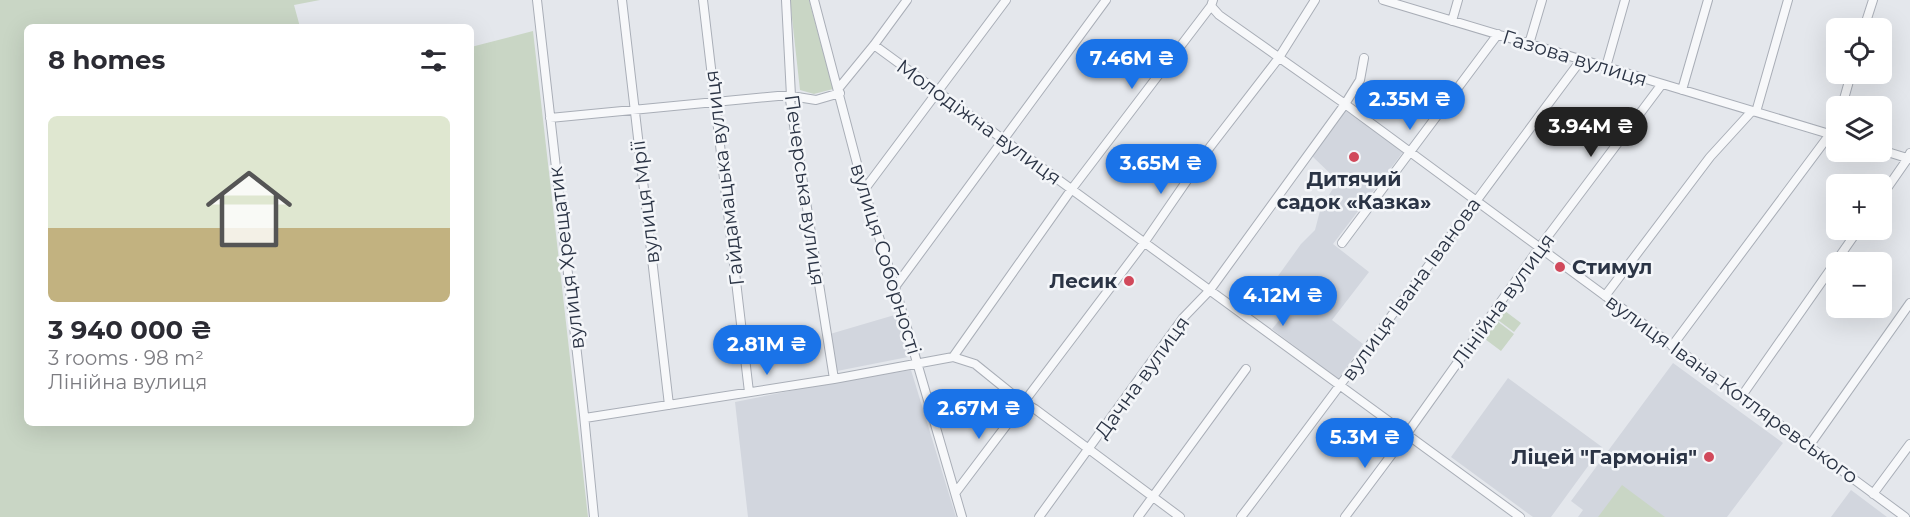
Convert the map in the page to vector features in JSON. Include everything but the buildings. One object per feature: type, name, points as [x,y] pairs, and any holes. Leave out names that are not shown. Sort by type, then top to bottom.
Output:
[{"type":"street","name":"вулиця Хрещатик","points":[[537,0],[585,418],[594,517]]},
{"type":"street","name":"вулиця Мрії","points":[[622,0],[669,405]]},
{"type":"street","name":"Гайдамацька вулиця","points":[[703,0],[749,392]]},
{"type":"street","name":"Печерська вулиця","points":[[786,0],[790,100],[834,379]]},
{"type":"street","name":"вулиця Соборності","points":[[814,0],[864,190],[896,287],[962,517]]},
{"type":"street","points":[[550,118],[791,96],[816,100],[839,91],[907,0]]},
{"type":"street","points":[[864,190],[1006,0]]},
{"type":"street","points":[[896,287],[1106,0]]},
{"type":"street","points":[[956,492],[1144,243],[1210,147],[1278,59],[1315,0]]},
{"type":"street","name":"Газова вулиця","points":[[1383,0],[1826,133]]},
{"type":"street","points":[[1452,21],[1458,0]]},
{"type":"street","points":[[1530,44],[1542,0]]},
{"type":"street","points":[[1606,67],[1625,0]]},
{"type":"street","points":[[1682,90],[1708,0]]},
{"type":"street","points":[[1605,296],[1710,157],[1754,112],[1788,0]]},
{"type":"street","points":[[1867,18],[1873,0]]},
{"type":"street","points":[[952,357],[1071,190],[1212,3]]},
{"type":"street","name":"вулиця Івана Котляревського","points":[[1212,3],[1219,15],[1278,59],[1345,104],[1905,517]]},
{"type":"street","points":[[1342,243],[1498,34]]},
{"type":"street","name":"Молодіжна вулиця","points":[[874,45],[1520,517]]},
{"type":"street","name":"Дачна вулиця","points":[[1039,517],[1183,318],[1210,290],[1345,104],[1360,80],[1364,58]]},
{"type":"street","name":"вулиця Івана Іванова","points":[[1241,517],[1342,385],[1475,201],[1581,60]]},
{"type":"street","name":"Лінійна вулиця","points":[[1345,517],[1539,248],[1662,84]]},
{"type":"street","points":[[1672,346],[1826,144]]},
{"type":"street","points":[[1892,153],[1909,157],[1892,181]]},
{"type":"street","points":[[1741,396],[1851,240]]},
{"type":"street","points":[[1809,446],[1910,303]]},
{"type":"street","points":[[585,418],[834,379],[952,357],[975,364],[1022,402],[1035,408],[1180,517]]},
{"type":"street","points":[[1138,517],[1246,369]]},
{"type":"street","points":[[1873,494],[1910,444]]},
{"type":"shaded area","points":[[1346,109],[1403,152],[1333,244],[1369,272],[1332,320],[1363,344],[1338,379],[1272,329],[1299,296],[1278,276],[1301,244],[1315,230],[1321,207],[1338,181],[1312,156]]},
{"type":"shaded area","points":[[898,314],[908,357],[837,371],[830,334]]},
{"type":"shaded area","points":[[1673,363],[1783,443],[1727,517],[1578,517],[1583,510],[1571,501]]},
{"type":"shaded area","points":[[911,370],[956,517],[748,517],[735,402]]},
{"type":"shaded area","points":[[1508,378],[1602,447],[1551,517],[1533,517],[1451,457]]},
{"type":"shaded area","points":[[1851,490],[1887,517],[1831,517]]},
{"type":"green space","points":[[0,0],[320,0],[294,5],[299,24],[24,24],[24,426],[474,426],[474,46],[533,31],[588,517],[0,517]]},
{"type":"green space","points":[[790,0],[809,0],[833,89],[814,94],[800,90]]},
{"type":"green space","points":[[1505,311],[1521,323],[1514,332],[1498,320]]},
{"type":"green space","points":[[1497,321],[1514,334],[1501,351],[1485,339]]},
{"type":"green space","points":[[1622,485],[1665,517],[1598,517]]},
{"type":"place","name":"Дитячий садок «Казка»","points":[[1354,157]]},
{"type":"place","name":"Стимул","points":[[1560,267]]},
{"type":"place","name":"Лесик","points":[[1129,281]]},
{"type":"place","name":"Ліцей \"Гармонія\"","points":[[1709,457]]}]
